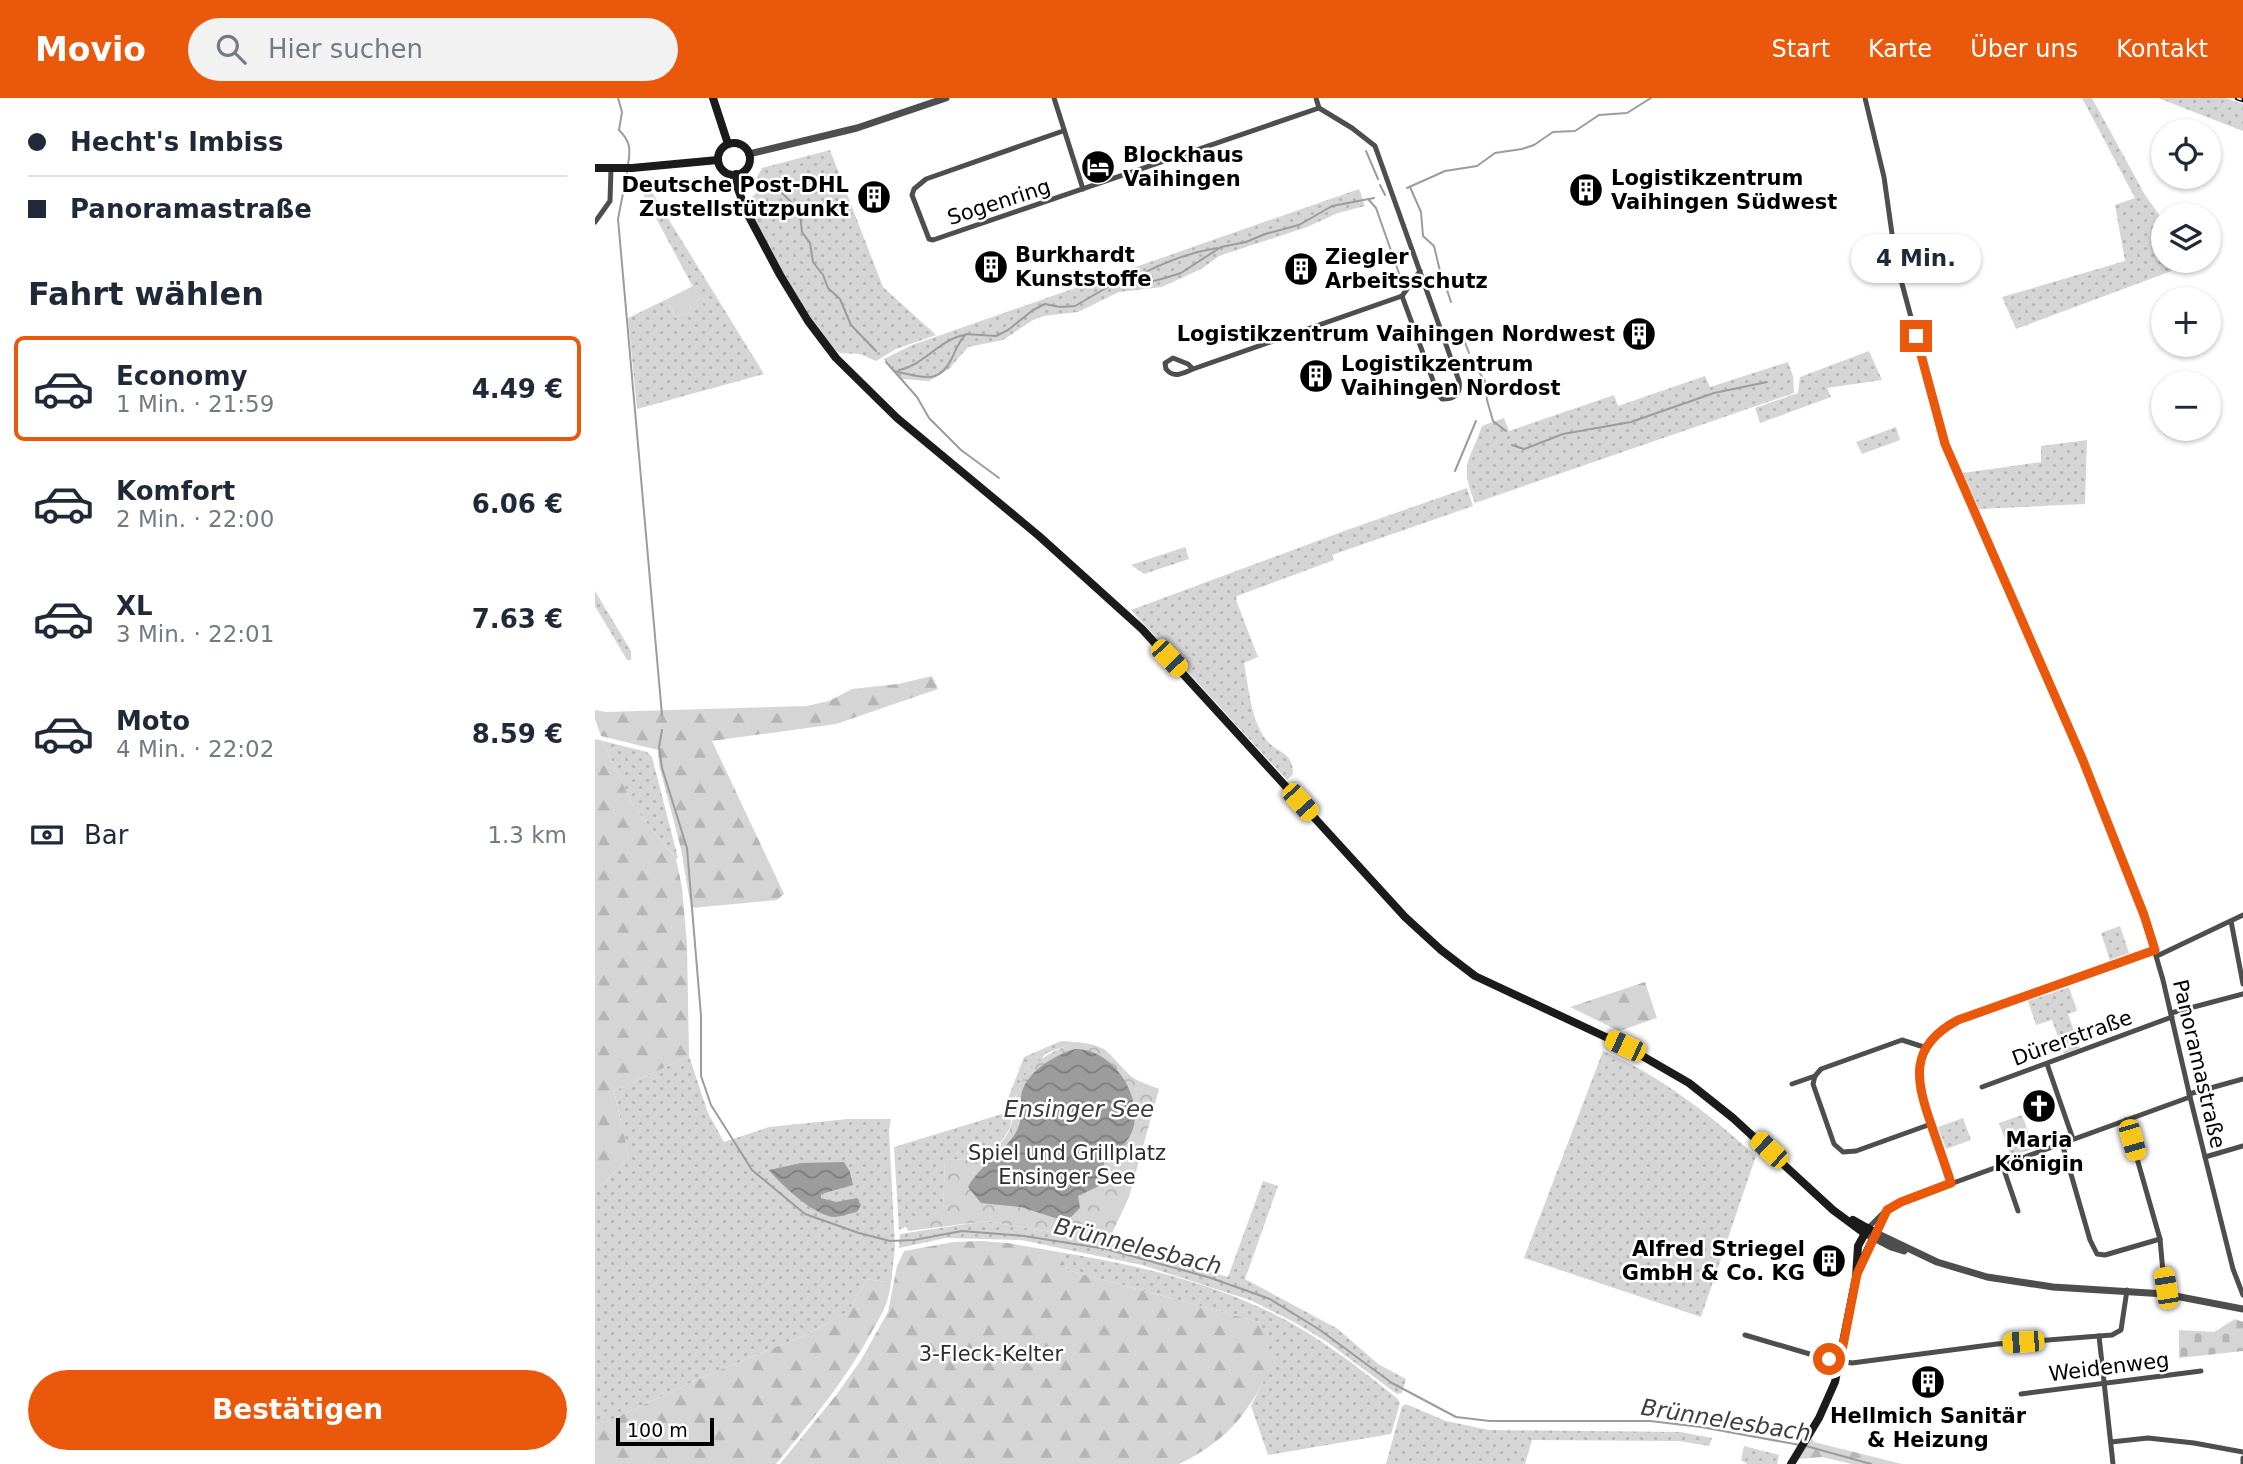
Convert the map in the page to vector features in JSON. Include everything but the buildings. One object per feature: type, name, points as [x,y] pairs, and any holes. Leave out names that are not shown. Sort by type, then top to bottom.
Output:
[{"type":"main road","points":[[713,98],[728,144]]},
{"type":"main road","points":[[728,144],[739,144],[749,154],[747,167],[736,174],[724,171],[718,160],[722,149],[728,144]]},
{"type":"main road","points":[[595,168],[718,160]]},
{"type":"main road","points":[[736,174],[746,211],[780,275],[808,321],[836,358],[897,418],[1039,536],[1142,629],[1242,736],[1367,877],[1441,950],[1475,976],[1625,1046],[1689,1083],[1733,1118],[1822,1199],[1870,1233],[1857,1274],[1840,1361],[1829,1400],[1791,1464]]},
{"type":"street","points":[[749,154],[857,128],[946,98]]},
{"type":"street","points":[[1051,98],[1083,189],[1319,108]]},
{"type":"street","points":[[1316,98],[1319,108],[1375,146],[1459,381],[1460,388],[1456,396],[1442,399],[1438,394],[1402,296]]},
{"type":"street","name":"Panoramastraße","points":[[1865,98],[1884,177],[1894,248],[1945,444],[2082,758],[2144,915],[2156,953],[2233,1269],[2242,1293]]},
{"type":"street","name":"Sogenring","points":[[1063,131],[926,179],[914,189],[912,195],[915,204],[929,239],[933,240],[1083,189]]},
{"type":"street","points":[[595,222],[610,201],[611,169]]},
{"type":"street","points":[[1193,369],[1173,358],[1165,363],[1166,369],[1178,375],[1402,296],[1420,271]]},
{"type":"street","points":[[1951,1183],[1918,1083],[1927,1048],[1941,1030],[1958,1020],[2156,953],[2243,915]]},
{"type":"street","points":[[2231,921],[2243,985]]},
{"type":"street","name":"Dürerstraße","points":[[1982,1087],[2171,1015],[2243,994]]},
{"type":"street","points":[[1792,1084],[1815,1076],[1826,1067],[1894,1042],[1910,1041],[1927,1048]]},
{"type":"street","points":[[2047,1064],[2073,1139]]},
{"type":"street","points":[[1815,1076],[1814,1089],[1835,1144],[1843,1152],[1856,1152],[1931,1124]]},
{"type":"street","points":[[2243,1079],[1901,1202],[1887,1210],[1870,1233],[1891,1247],[1995,1278],[2053,1287],[2165,1294],[2243,1309]]},
{"type":"street","points":[[2126,1120],[2160,1239],[2165,1294]]},
{"type":"street","points":[[2062,1143],[2082,1214],[2097,1254],[2105,1255],[2160,1239]]},
{"type":"street","points":[[2205,1157],[2243,1146]]},
{"type":"street","points":[[2002,1164],[2018,1211]]},
{"type":"street","points":[[1745,1335],[1852,1363],[1997,1344],[2112,1335],[2121,1331],[2127,1290]]},
{"type":"street","points":[[2099,1336],[2113,1464]]},
{"type":"street","name":"Weidenweg","points":[[2021,1394],[2201,1371]]},
{"type":"street","points":[[2111,1442],[2148,1438],[2243,1452]]},
{"type":"street","points":[[2243,1458],[2243,1464]]},
{"type":"green space","points":[[2082,98],[2092,98],[2151,203],[2151,273],[2166,273],[2016,329],[2002,297],[2125,261],[2115,205],[2135,198]]},
{"type":"green space","points":[[2158,98],[2225,98],[2243,104],[2243,131],[2221,122],[2221,119],[2212,119]]},
{"type":"green space","points":[[830,150],[883,287],[936,335],[896,349],[876,361],[860,354],[834,350],[795,297],[751,214],[750,199],[757,192],[757,177],[762,168]]},
{"type":"green space","points":[[645,181],[764,374],[637,409],[628,318],[667,299],[676,318],[703,306],[638,184]]},
{"type":"green space","points":[[1359,189],[1365,206],[1338,213],[1307,227],[1219,256],[1203,268],[1162,287],[1119,292],[1078,312],[1033,320],[1003,340],[968,347],[949,369],[929,381],[902,379],[884,359],[912,345]]},
{"type":"green space","points":[[693,286],[704,306],[676,318],[667,299]]},
{"type":"green space","points":[[1869,351],[1882,380],[1827,388],[1831,397],[1760,423],[1755,408],[1798,393],[1800,377]]},
{"type":"green space","points":[[1788,362],[1793,376],[1794,393],[1475,503],[1467,471],[1482,426],[1504,418],[1509,431],[1614,395],[1618,406],[1705,376],[1710,387]]},
{"type":"green space","points":[[1896,427],[1900,440],[1862,454],[1856,442]]},
{"type":"green space","points":[[2087,440],[2085,504],[1979,509],[1963,473],[2041,462],[2041,446]]},
{"type":"green space","points":[[1467,488],[1473,506],[1332,555],[1334,560],[1237,596],[1236,600],[1258,657],[1244,663],[1253,710],[1264,737],[1290,760],[1293,774],[1287,780],[1131,610],[1347,530]]},
{"type":"green space","points":[[1185,547],[1189,559],[1144,574],[1131,565]]},
{"type":"green space","points":[[595,591],[631,651],[631,660],[627,660],[595,606]]},
{"type":"green space","points":[[932,676],[938,689],[836,724],[712,741],[784,894],[777,900],[691,908],[681,849],[659,765],[658,750],[601,736],[595,719],[595,710],[606,712],[807,706],[829,701],[852,689],[898,684]]},
{"type":"green space","points":[[595,739],[603,741],[633,806],[676,859],[682,887],[687,944],[689,1056],[614,1091],[629,1157],[595,1192]]},
{"type":"green space","points":[[603,741],[647,752],[652,757],[678,858],[676,859],[633,806]]},
{"type":"green space","points":[[2120,926],[2129,953],[2110,960],[2101,933]]},
{"type":"green space","points":[[1645,982],[1657,1018],[1619,1031],[1570,1007]]},
{"type":"green space","points":[[2069,987],[2077,1011],[2068,1014],[2080,1048],[2064,1054],[2052,1020],[2036,1025],[2028,1001]]},
{"type":"green space","points":[[1061,1041],[1075,1042],[1045,1054],[1015,1097],[1010,1128],[998,1146],[981,1163],[972,1159],[945,1160],[943,1209],[899,1230],[894,1147],[1002,1114],[1024,1057]]},
{"type":"green space","name":"Ensinger See","points":[[1075,1042],[1103,1049],[1132,1077],[1159,1089],[1129,1197],[1108,1242],[987,1221],[908,1231],[906,1226],[943,1209],[945,1160],[972,1159],[981,1162],[989,1155],[1010,1129],[1018,1089],[1029,1070],[1044,1057]]},
{"type":"green space","points":[[1603,1051],[1684,1097],[1756,1156],[1701,1317],[1524,1258]]},
{"type":"green space","points":[[689,1056],[708,1113],[724,1142],[769,1127],[848,1119],[891,1119],[889,1131],[895,1247],[891,1283],[867,1279],[848,1312],[803,1336],[710,1374],[606,1422],[595,1424],[595,1192],[629,1157],[614,1091]]},
{"type":"green space","points":[[2022,1115],[2034,1148],[2011,1157],[1999,1123]]},
{"type":"green space","points":[[1963,1118],[1971,1140],[1946,1149],[1938,1127]]},
{"type":"green space","points":[[1263,1181],[1278,1186],[1245,1279],[1338,1329],[1378,1364],[1406,1379],[1402,1393],[1397,1394],[1327,1342],[1250,1300],[1142,1265],[1021,1240],[946,1238],[899,1248],[900,1234],[987,1221],[1108,1242],[1228,1277]]},
{"type":"green space","name":"3-Fleck-Kelter","points":[[981,1241],[1059,1252],[1067,1270],[1259,1322],[1273,1364],[1255,1397],[1224,1435],[1197,1455],[1179,1464],[780,1464],[861,1360],[888,1312],[897,1266],[904,1251],[954,1242]]},
{"type":"green space","points":[[1059,1252],[1141,1268],[1196,1283],[1249,1302],[1291,1323],[1338,1353],[1398,1399],[1400,1403],[1391,1434],[1268,1455],[1251,1406],[1272,1364],[1259,1322],[1067,1270]]},
{"type":"green space","points":[[867,1279],[891,1283],[881,1315],[839,1384],[776,1464],[595,1464],[595,1424],[606,1422],[710,1374],[803,1336],[848,1312]]},
{"type":"green space","points":[[2235,1319],[2243,1322],[2243,1351],[2179,1358],[2179,1330],[2214,1332]]},
{"type":"green space","points":[[1406,1404],[1446,1421],[1489,1430],[1681,1432],[1712,1438],[1709,1446],[1679,1441],[1532,1440],[1525,1464],[1386,1464],[1402,1406]]},
{"type":"green space","points":[[1812,1438],[1814,1442],[1902,1464],[1852,1464],[1822,1457],[1798,1459]]},
{"type":"green space","points":[[1744,1446],[1779,1455],[1777,1464],[1747,1464],[1741,1460]]},
{"type":"water","name":"Ensinger See","points":[[1075,1049],[1091,1052],[1106,1060],[1128,1086],[1133,1102],[1135,1118],[1131,1133],[1122,1146],[1103,1157],[1106,1177],[1103,1184],[1078,1196],[1080,1208],[1071,1217],[1055,1218],[1021,1207],[981,1203],[968,1187],[1018,1129],[1021,1097],[1027,1081],[1049,1061]]},
{"type":"water","points":[[844,1162],[853,1185],[821,1194],[821,1198],[836,1202],[857,1198],[861,1205],[857,1212],[837,1217],[808,1206],[769,1170],[801,1163]]},
{"type":"waterway","points":[[618,98],[622,112],[619,130],[629,146],[628,164]]},
{"type":"waterway","points":[[1407,188],[1445,171],[1477,166],[1495,153],[1534,145],[1553,132],[1575,131],[1599,115],[1627,113],[1651,98]]},
{"type":"waterway","points":[[1366,151],[1378,179]]},
{"type":"waterway","points":[[627,173],[618,219],[662,715]]},
{"type":"waterway","points":[[1380,185],[1385,195]]},
{"type":"waterway","points":[[1410,187],[1421,212],[1423,236],[1434,246],[1440,271]]},
{"type":"waterway","points":[[780,191],[800,214],[802,232],[810,243],[813,262],[823,275],[828,288],[840,299],[851,325],[876,351]]},
{"type":"waterway","points":[[1124,281],[1150,282],[1181,273],[1221,247],[1299,225],[1332,206],[1374,198]]},
{"type":"waterway","points":[[1369,200],[1376,208],[1401,279]]},
{"type":"waterway","points":[[1131,280],[1173,260],[1217,248]]},
{"type":"waterway","points":[[1444,281],[1451,302]]},
{"type":"waterway","points":[[894,371],[920,377],[934,376],[947,367],[966,334],[996,336],[1045,304],[1075,306],[1113,284]]},
{"type":"waterway","points":[[1461,332],[1469,353]]},
{"type":"waterway","points":[[899,370],[964,335]]},
{"type":"waterway","points":[[886,362],[917,397],[929,418],[961,450],[999,478]]},
{"type":"waterway","points":[[1473,363],[1485,381],[1493,421],[1506,431]]},
{"type":"waterway","points":[[1512,445],[1524,449],[1563,434],[1631,422],[1714,393],[1767,382]]},
{"type":"waterway","points":[[1455,471],[1476,421]]},
{"type":"waterway","name":"Brünnelesbach","points":[[662,730],[659,747],[662,768],[687,848],[701,1016],[701,1076],[711,1105],[752,1170],[805,1214],[890,1241],[914,1240],[962,1231],[1024,1236],[1106,1249],[1211,1278],[1270,1299],[1320,1330],[1392,1383],[1456,1417],[1490,1421],[1650,1421],[1701,1427],[1800,1445]]},
{"type":"waterway","name":"Brünnelesbach","points":[[1806,1446],[1871,1464]]},
{"type":"railway","points":[[2237,98],[2243,100]]},
{"type":"place","name":"Blockhaus Vaihingen","points":[[1098,167]]},
{"type":"place","name":"Logistikzentrum Vaihingen Südwest","points":[[1586,190]]},
{"type":"place","name":"Deutsche Post-DHL Zustellstützpunkt","points":[[874,197]]},
{"type":"place","name":"Burkhardt Kunststoffe","points":[[991,267]]},
{"type":"place","name":"Ziegler Arbeitsschutz","points":[[1301,269]]},
{"type":"place","name":"Logistikzentrum Vaihingen Nordwest","points":[[1639,334]]},
{"type":"place","name":"Logistikzentrum Vaihingen Nordost","points":[[1316,376]]},
{"type":"place","name":"Maria Königin","points":[[2039,1106]]},
{"type":"place","name":"Alfred Striegel GmbH & Co. KG","points":[[1829,1261]]},
{"type":"place","name":"Hellmich Sanitär & Heizung","points":[[1928,1382]]},
{"type":"route","points":[[1829,1359],[1840,1361],[1857,1274],[1887,1210],[1951,1183],[1918,1083],[1922,1058],[1931,1042],[1941,1030],[1958,1020],[2155,950],[2144,915],[2082,758],[1945,444],[1916,336]]},
{"type":"park label","name":"Spiel und Grillplatz Ensinger See","points":[[1067,1165]]}]
